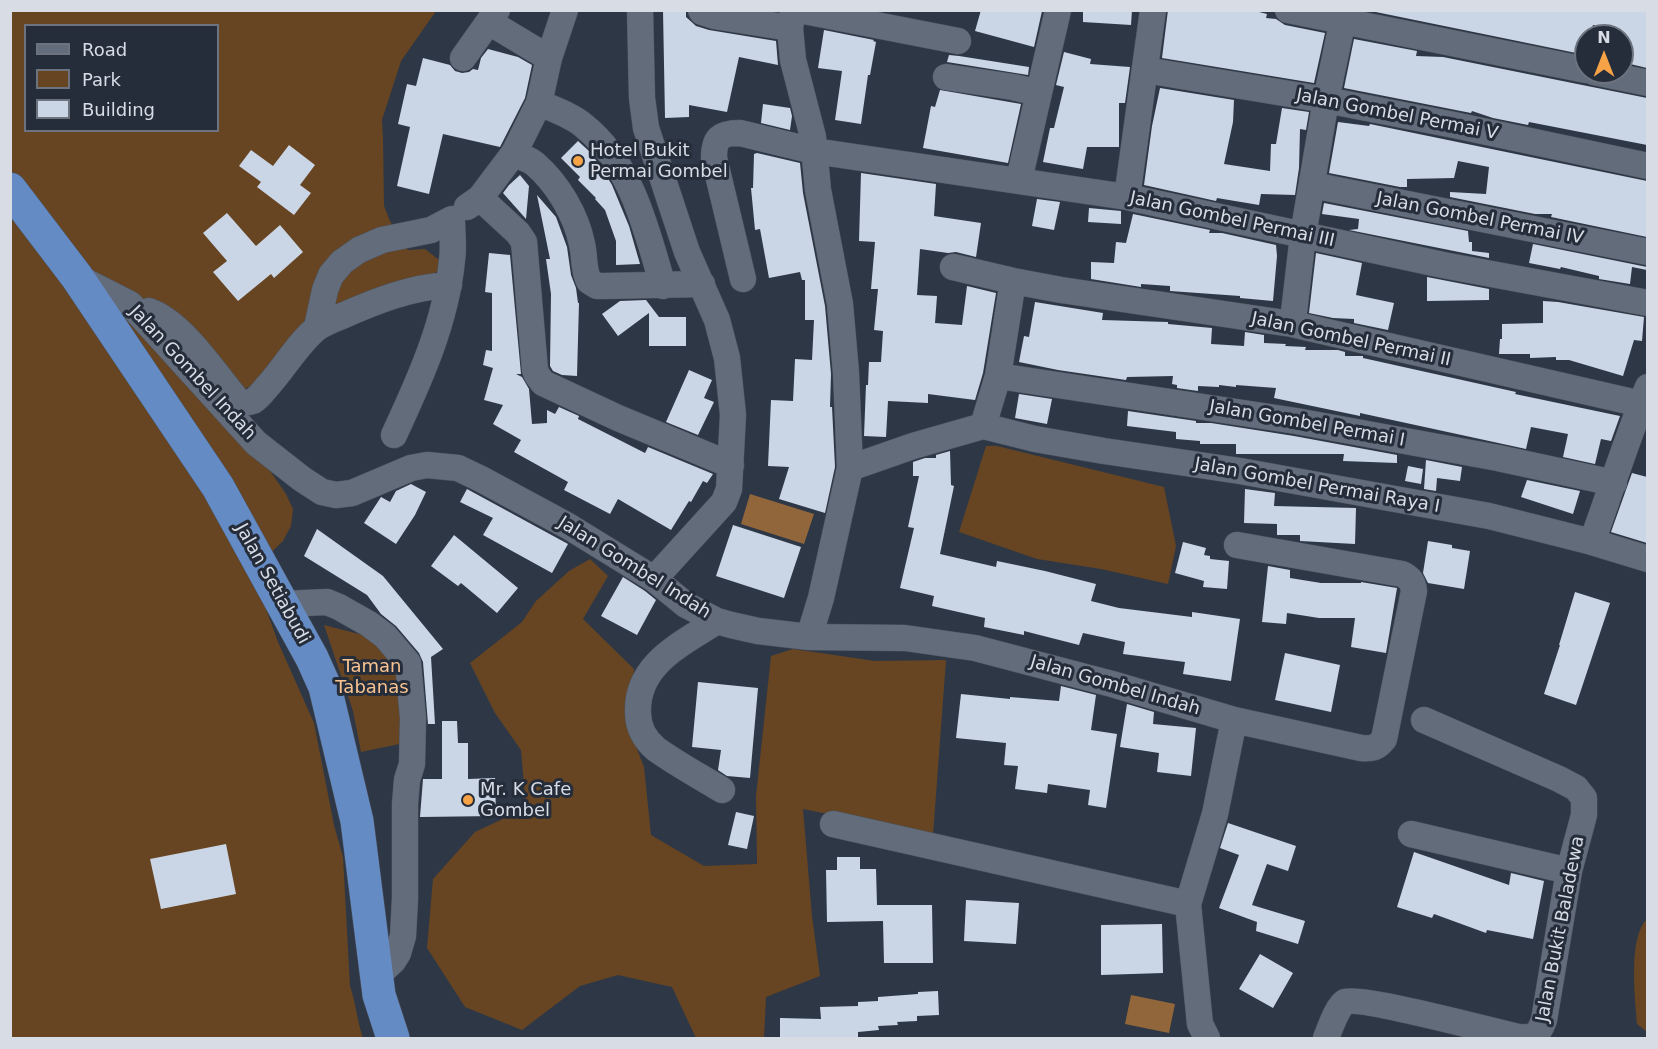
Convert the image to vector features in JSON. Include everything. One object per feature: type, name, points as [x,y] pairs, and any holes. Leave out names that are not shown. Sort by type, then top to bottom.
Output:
[{"type":"highway","name":"Jalan Setiabudi","points":[[10,189],[77,277],[218,487],[312,658],[325,687],[357,821],[376,977],[379,995],[393,1038]]},
{"type":"street","points":[[317,327],[325,290],[331,275],[342,262],[359,250],[382,240],[432,230],[452,219],[480,198],[514,153],[539,103],[549,58],[565,10]]},
{"type":"street","points":[[640,10],[642,98],[646,128],[687,252],[717,320],[726,358],[733,415],[729,489],[723,502],[654,579]]},
{"type":"street","points":[[701,10],[714,16],[794,16],[958,41]]},
{"type":"street","points":[[1019,180],[1058,10]]},
{"type":"street","points":[[1127,197],[1153,10]]},
{"type":"street","points":[[1288,10],[1344,16],[1574,67]]},
{"type":"street","points":[[463,57],[493,16],[549,58]]},
{"type":"street","points":[[794,16],[793,60],[813,137],[819,190],[840,304],[850,468],[823,587],[809,637]]},
{"type":"street","points":[[1292,324],[1303,235],[1326,100],[1344,16]]},
{"type":"street","name":"Jalan Gombel Permai V","points":[[1144,70],[1326,100],[1647,166]]},
{"type":"street","points":[[946,77],[1039,93]]},
{"type":"street","points":[[539,103],[584,125],[607,149],[630,187],[663,286]]},
{"type":"street","name":"Jalan Gombel Permai III","points":[[743,279],[714,158],[716,140],[731,133],[740,133],[814,151],[1127,197],[1454,267],[1647,303]]},
{"type":"street","points":[[514,153],[533,163],[549,178],[561,194],[579,229],[585,272],[589,281],[597,286],[702,284]]},
{"type":"street","name":"Jalan Gombel Permai IV","points":[[1312,185],[1647,252]]},
{"type":"street","points":[[480,198],[518,233],[524,242],[535,370],[543,383],[618,418],[731,465]]},
{"type":"street","points":[[394,435],[415,391],[441,321],[453,258],[452,219]]},
{"type":"street","name":"Jalan Gombel Permai II","points":[[953,267],[1013,281],[1189,310],[1292,324],[1644,396]]},
{"type":"street","name":"Jalan Gombel Indah","points":[[77,277],[130,304],[256,443],[322,492],[336,495],[352,493],[411,468],[427,465],[458,468],[568,526],[654,579],[686,605],[717,621],[758,631],[809,637],[905,638],[975,648],[1112,684],[1234,720],[1361,748],[1378,747],[1384,739],[1414,591],[1412,581],[1402,574],[1237,545]]},
{"type":"street","points":[[850,468],[983,426],[998,376],[1013,281]]},
{"type":"street","points":[[130,304],[154,312],[168,321],[193,346],[239,402],[245,403],[257,398],[272,383],[295,351],[317,327],[366,305],[400,294],[421,288],[448,285]]},
{"type":"street","name":"Jalan Gombel Permai I","points":[[998,376],[1296,421],[1498,458],[1614,483]]},
{"type":"street","points":[[1592,542],[1614,483],[1631,426],[1644,396]]},
{"type":"street","name":"Jalan Gombel Permai Raya I","points":[[983,426],[1035,439],[1240,471],[1489,516],[1592,542],[1647,559]]},
{"type":"street","points":[[283,604],[327,602],[339,607],[385,636],[408,663],[412,764],[407,780],[405,804],[405,898],[402,936],[398,953],[393,961],[376,977]]},
{"type":"street","points":[[717,621],[662,658],[650,670],[641,687],[637,703],[638,721],[645,737],[655,748],[722,789]]},
{"type":"street","points":[[1207,1038],[1200,1024],[1188,904],[1215,814],[1234,720]]},
{"type":"street","name":"Jalan Bukit Baladewa","points":[[1335,1037],[1341,1004],[1346,1001],[1359,1001],[1400,1009],[1518,1037],[1530,1038],[1540,1032],[1544,1020],[1569,870],[1584,815],[1584,798],[1576,788],[1559,779],[1424,720]]},
{"type":"street","points":[[832,824],[1188,904]]},
{"type":"street","points":[[1411,834],[1569,870]]},
{"type":"green space","points":[[10,11],[436,11],[401,61],[382,120],[384,206],[390,221],[408,250],[425,249],[443,263],[432,275],[306,319],[254,385],[246,388],[223,415],[253,446],[286,494],[293,509],[291,526],[283,541],[252,571],[278,642],[314,723],[334,825],[343,857],[350,986],[363,1038],[11,1038]]},
{"type":"green space","points":[[986,446],[997,446],[1164,487],[1176,546],[1168,584],[1101,569],[1037,559],[959,532]]},
{"type":"green space","points":[[590,559],[608,576],[583,619],[634,669],[628,726],[644,767],[651,835],[704,866],[757,864],[756,796],[771,656],[793,649],[875,661],[946,660],[933,835],[803,809],[812,916],[820,976],[766,997],[764,1038],[696,1038],[672,987],[618,975],[580,986],[522,1030],[465,1007],[427,948],[433,879],[475,832],[526,808],[521,750],[495,713],[470,663],[522,622],[536,601],[569,571]]},
{"type":"green space","name":"Taman Tabanas","points":[[324,625],[382,640],[398,666],[414,741],[361,752],[353,711]]},
{"type":"green space","points":[[1647,919],[1647,1032],[1637,1024],[1634,968],[1637,939]]},
{"type":"shaded area","points":[[750,494],[814,514],[804,544],[741,524]]},
{"type":"shaded area","points":[[1131,995],[1175,1004],[1169,1033],[1125,1024]]},
{"type":"building","points":[[663,10],[686,10],[686,17],[696,26],[709,30],[776,41],[778,65],[739,57],[727,112],[689,105],[689,117],[665,118]]},
{"type":"building","points":[[981,10],[1042,11],[1034,47],[975,31]]},
{"type":"building","points":[[1083,10],[1132,10],[1131,25],[1083,22]]},
{"type":"building","points":[[1168,10],[1251,10],[1267,14],[1266,18],[1276,19],[1285,25],[1325,33],[1314,83],[1162,58]]},
{"type":"building","points":[[1366,10],[1647,10],[1647,68],[1634,65],[1634,24],[1574,24],[1574,53]]},
{"type":"building","points":[[824,30],[876,42],[870,75],[868,75],[861,124],[835,120],[842,71],[818,68]]},
{"type":"building","points":[[1354,39],[1417,51],[1416,56],[1443,57],[1647,98],[1647,145],[1529,122],[1528,125],[1472,111],[1471,113],[1344,88]]},
{"type":"building","points":[[488,49],[518,57],[532,65],[525,98],[500,147],[443,134],[429,194],[397,186],[410,127],[398,124],[407,84],[416,86],[423,58],[450,65],[455,71],[462,73],[473,69],[478,70],[481,58]]},
{"type":"building","points":[[1064,52],[1091,59],[1090,64],[1130,67],[1125,103],[1119,103],[1119,147],[1087,147],[1083,169],[1043,162],[1050,128],[1054,128],[1064,87],[1056,85]]},
{"type":"building","points":[[949,55],[1029,67],[1028,75],[947,62]]},
{"type":"building","points":[[1160,88],[1234,100],[1233,122],[1224,164],[1270,171],[1271,144],[1276,144],[1282,108],[1309,112],[1306,130],[1300,129],[1299,168],[1295,195],[1261,194],[1259,205],[1217,198],[1216,201],[1144,185]]},
{"type":"building","points":[[940,90],[1021,104],[1008,163],[923,148],[931,106],[935,107]]},
{"type":"building","points":[[763,104],[790,108],[792,116],[790,130],[761,123]]},
{"type":"building","points":[[1338,122],[1369,126],[1370,124],[1647,181],[1647,237],[1551,217],[1552,214],[1535,214],[1450,197],[1450,192],[1486,194],[1489,167],[1458,161],[1454,178],[1407,179],[1407,187],[1329,173]]},
{"type":"building","points":[[578,141],[589,151],[612,185],[629,226],[640,264],[616,265],[616,241],[605,210],[578,180],[580,177],[561,158]]},
{"type":"building","points":[[289,145],[315,165],[300,185],[311,193],[294,215],[257,187],[261,182],[239,166],[251,150],[273,166]]},
{"type":"building","points":[[754,154],[800,163],[803,193],[825,306],[831,374],[830,407],[832,407],[835,467],[825,513],[779,499],[789,467],[768,466],[771,400],[793,401],[795,359],[812,360],[814,320],[805,320],[805,280],[802,280],[800,272],[769,278],[760,229],[755,230],[751,188],[753,188]]},
{"type":"building","points":[[861,173],[936,184],[934,216],[981,223],[976,257],[956,252],[920,249],[917,295],[937,296],[935,323],[962,325],[967,286],[996,293],[983,373],[975,400],[928,394],[928,403],[888,401],[886,437],[864,436],[869,362],[881,362],[883,331],[874,330],[878,289],[871,289],[875,242],[859,241]]},
{"type":"building","points":[[520,175],[529,186],[526,219],[503,193]]},
{"type":"building","points":[[537,195],[556,217],[567,247],[571,275],[579,303],[577,376],[562,375],[553,371],[550,366],[551,294],[546,259],[550,259]]},
{"type":"building","points":[[1037,199],[1060,202],[1054,230],[1032,226]]},
{"type":"building","points":[[1324,203],[1468,231],[1472,251],[1489,253],[1489,258],[1349,230],[1358,229],[1359,219],[1322,214]]},
{"type":"building","points":[[1089,208],[1121,211],[1121,224],[1088,222]]},
{"type":"building","points":[[227,213],[256,246],[280,225],[303,252],[274,278],[271,274],[238,301],[213,272],[227,261],[203,233]]},
{"type":"building","points":[[1133,214],[1210,230],[1209,233],[1222,233],[1276,245],[1273,301],[1170,291],[1170,286],[1141,284],[1141,287],[1091,279],[1091,262],[1114,263],[1116,242],[1126,243]]},
{"type":"building","points":[[1533,244],[1647,267],[1647,270],[1632,267],[1630,284],[1599,279],[1599,276],[1561,267],[1560,269],[1529,263]]},
{"type":"building","points":[[489,253],[510,255],[521,374],[516,374],[522,377],[529,389],[532,424],[547,423],[547,410],[555,414],[559,407],[645,453],[648,447],[713,474],[707,483],[703,481],[671,530],[618,499],[610,514],[564,490],[568,482],[514,452],[521,440],[493,424],[503,405],[484,400],[493,368],[483,365],[486,350],[492,351],[492,293],[485,292]]},
{"type":"building","points":[[1316,253],[1362,263],[1356,295],[1394,303],[1388,330],[1354,323],[1354,319],[1309,313]]},
{"type":"building","points":[[1427,277],[1489,289],[1489,300],[1427,301]]},
{"type":"building","points":[[646,300],[659,317],[686,317],[686,346],[649,346],[649,313],[618,336],[602,314],[620,301]]},
{"type":"building","points":[[1543,301],[1644,317],[1642,341],[1634,340],[1623,376],[1569,360],[1556,360],[1556,357],[1530,358],[1530,354],[1499,354],[1502,324],[1543,323]]},
{"type":"building","points":[[1035,302],[1103,313],[1102,320],[1168,322],[1168,324],[1212,328],[1211,344],[1244,346],[1245,332],[1264,335],[1264,343],[1306,347],[1305,350],[1338,350],[1345,352],[1345,356],[1363,356],[1363,358],[1516,392],[1515,394],[1620,416],[1611,441],[1601,439],[1595,464],[1563,457],[1568,434],[1531,427],[1526,449],[1360,413],[1360,416],[1274,398],[1276,388],[1219,385],[1219,387],[1198,386],[1198,391],[1177,388],[1177,385],[1172,384],[1173,376],[1127,377],[1126,380],[1058,370],[1019,362],[1024,336],[1029,337]]},
{"type":"building","points":[[689,370],[712,380],[704,398],[714,402],[698,435],[666,422]]},
{"type":"building","points":[[1019,394],[1052,399],[1047,424],[1015,418]]},
{"type":"building","points":[[1128,411],[1294,436],[1397,455],[1397,463],[1343,461],[1344,454],[1236,454],[1236,444],[1200,444],[1200,441],[1176,439],[1176,432],[1127,426]]},
{"type":"building","points":[[950,451],[951,485],[954,486],[940,554],[996,567],[997,561],[1096,584],[1091,601],[1119,608],[1192,617],[1192,612],[1240,619],[1231,681],[1183,674],[1185,662],[1123,654],[1125,642],[1083,633],[1079,645],[1024,631],[1024,635],[984,627],[985,618],[932,606],[934,596],[900,588],[914,528],[908,527],[919,476],[913,476],[913,462],[925,458],[936,458],[936,455]]},
{"type":"building","points":[[1426,460],[1462,467],[1460,481],[1437,478],[1436,491],[1424,489]]},
{"type":"building","points":[[1408,466],[1423,469],[1421,484],[1405,481]]},
{"type":"building","points":[[1632,473],[1647,477],[1647,543],[1611,532]]},
{"type":"building","points":[[1527,480],[1580,491],[1573,514],[1521,497]]},
{"type":"building","points":[[411,484],[426,492],[415,515],[396,544],[364,523],[381,497],[390,502],[396,491]]},
{"type":"building","points":[[467,489],[568,544],[552,573],[483,535],[493,518],[460,502]]},
{"type":"building","points":[[1245,489],[1275,493],[1274,506],[1356,508],[1355,544],[1300,541],[1300,535],[1277,535],[1277,524],[1244,523]]},
{"type":"building","points":[[733,525],[801,547],[784,598],[716,576]]},
{"type":"building","points":[[317,529],[383,576],[443,649],[431,657],[435,724],[428,724],[423,662],[419,653],[396,626],[381,614],[367,595],[304,556]]},
{"type":"building","points":[[454,535],[518,588],[497,613],[461,583],[458,586],[431,566]]},
{"type":"building","points":[[1428,541],[1470,551],[1464,589],[1428,583],[1423,573]]},
{"type":"building","points":[[1183,542],[1206,548],[1204,555],[1210,556],[1210,559],[1229,561],[1227,589],[1203,587],[1204,581],[1175,573]]},
{"type":"building","points":[[1268,566],[1290,570],[1290,578],[1321,583],[1361,582],[1397,588],[1386,653],[1351,647],[1355,618],[1319,618],[1287,613],[1286,624],[1262,622]]},
{"type":"building","points":[[623,577],[656,600],[637,635],[601,616]]},
{"type":"building","points":[[1575,592],[1610,603],[1576,705],[1544,694]]},
{"type":"building","points":[[1285,653],[1340,665],[1331,712],[1275,700]]},
{"type":"building","points":[[698,682],[758,688],[750,778],[727,776],[718,770],[721,750],[692,747]]},
{"type":"building","points":[[1061,686],[1096,695],[1091,730],[1117,734],[1106,808],[1088,805],[1090,790],[1048,784],[1047,793],[1015,789],[1018,766],[1004,765],[1006,743],[956,738],[961,694],[1059,701]]},
{"type":"building","points":[[1127,704],[1154,712],[1153,724],[1196,728],[1191,776],[1157,772],[1159,753],[1120,747]]},
{"type":"building","points":[[442,721],[457,721],[458,743],[468,743],[468,779],[495,778],[496,816],[420,817],[423,779],[442,779]]},
{"type":"building","points":[[736,812],[754,816],[747,849],[728,845]]},
{"type":"building","points":[[1228,823],[1296,846],[1288,871],[1267,864],[1252,905],[1305,921],[1298,944],[1256,931],[1257,922],[1219,908],[1239,855],[1220,848]]},
{"type":"building","points":[[226,844],[236,894],[161,909],[150,859]]},
{"type":"building","points":[[1414,852],[1509,885],[1511,873],[1544,881],[1533,939],[1487,930],[1486,933],[1434,914],[1432,918],[1397,907]]},
{"type":"building","points":[[837,857],[860,857],[860,869],[876,869],[877,905],[932,905],[933,963],[884,963],[883,921],[827,922],[826,870],[837,870]]},
{"type":"building","points":[[966,900],[1019,903],[1016,944],[964,941]]},
{"type":"building","points":[[1162,924],[1163,973],[1101,975],[1101,925]]},
{"type":"building","points":[[1260,954],[1293,973],[1273,1008],[1239,989]]},
{"type":"building","points":[[938,991],[939,1015],[917,1016],[917,1021],[878,1026],[879,1030],[858,1032],[858,1038],[780,1038],[780,1018],[821,1019],[820,1007],[858,1006],[858,1002],[878,1001],[878,997]]},
{"type":"place","name":"Hotel Bukit Permai Gombel","points":[[578,161]]},
{"type":"place","name":"Mr. K Cafe Gombel","points":[[468,800]]}]
